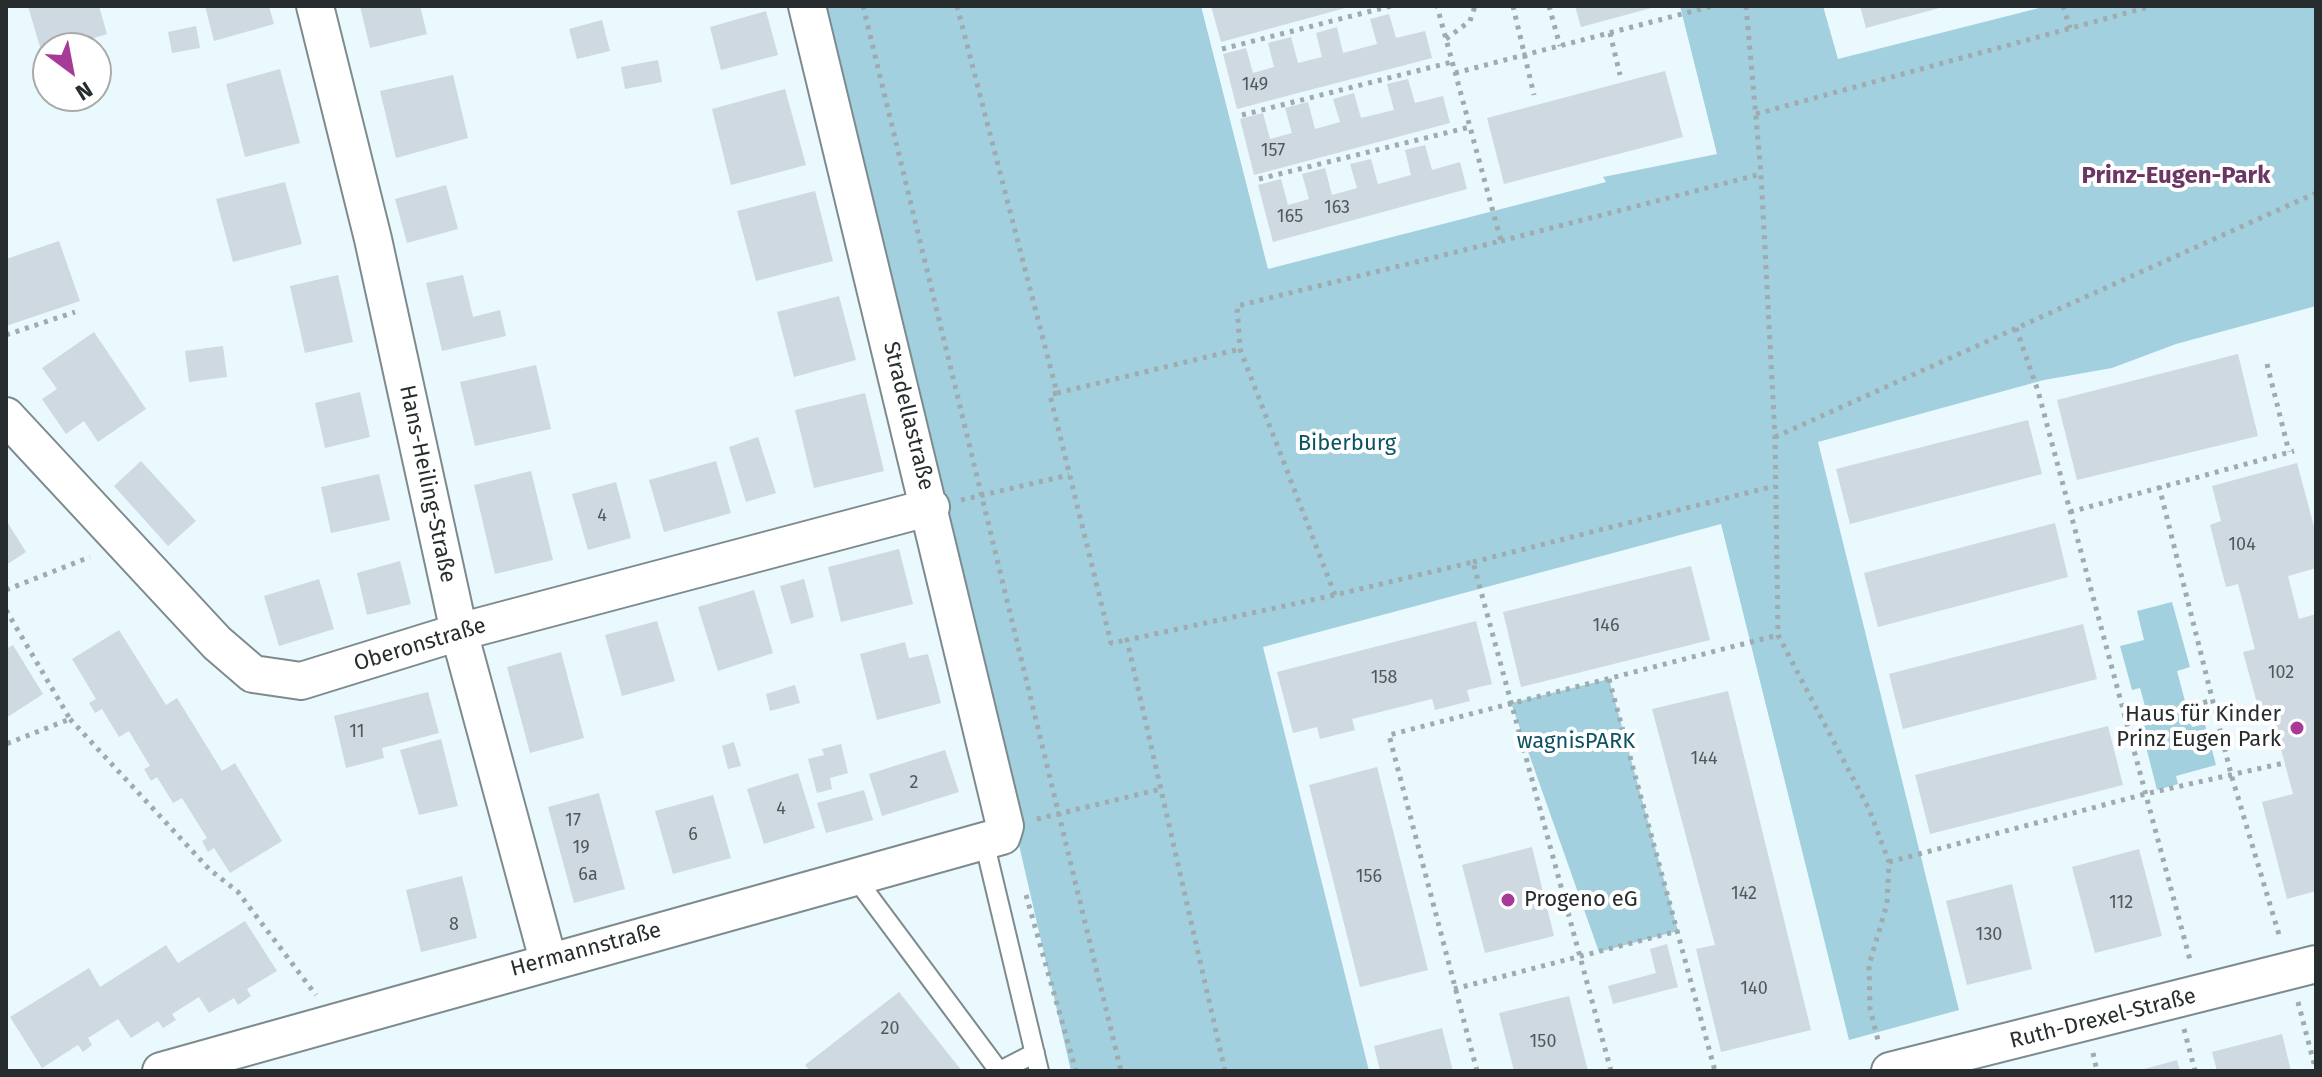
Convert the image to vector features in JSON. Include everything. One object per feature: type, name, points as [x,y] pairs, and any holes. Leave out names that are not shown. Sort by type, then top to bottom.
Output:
[{"type":"street","name":"Hans-Heiling-Straße","points":[[315,6],[373,239],[459,632],[548,960]]},
{"type":"street","name":"Stradellastraße","points":[[807,6],[931,507],[995,834]]},
{"type":"street","name":"Oberonstraße","points":[[6,416],[217,643],[253,674],[301,681],[459,632],[931,507]]},
{"type":"street","name":"Hermannstraße","points":[[161,1071],[995,834]]},
{"type":"street","name":"Ruth-Drexel-Straße","points":[[1885,1058],[2188,999],[2303,968]]},
{"type":"lane","points":[[854,876],[999,1071],[1037,1062],[995,834]]},
{"type":"path","points":[[863,6],[983,495],[1056,814],[1121,1071]]},
{"type":"path","points":[[957,6],[1057,393]]},
{"type":"path","points":[[1222,49],[1391,6]]},
{"type":"path","points":[[1437,6],[1501,241]]},
{"type":"path","points":[[1446,39],[1470,21],[1475,6]]},
{"type":"path","points":[[1513,6],[1534,95]]},
{"type":"path","points":[[1549,6],[1560,46]]},
{"type":"path","points":[[1455,73],[1713,6]]},
{"type":"path","points":[[1746,6],[1761,174],[1775,437],[1778,635],[1869,809],[1889,862],[1887,904],[1869,965],[1870,1009],[1885,1058]]},
{"type":"path","points":[[2063,6],[2070,28]]},
{"type":"path","points":[[1756,114],[2152,6]]},
{"type":"path","points":[[1610,33],[1620,75]]},
{"type":"path","points":[[1242,115],[1452,62]]},
{"type":"path","points":[[1259,179],[1470,127]]},
{"type":"path","points":[[1335,595],[1240,349],[1237,306],[1761,174]]},
{"type":"path","points":[[1775,437],[2316,193]]},
{"type":"path","points":[[6,335],[75,312]]},
{"type":"path","points":[[2016,328],[2070,512],[2145,794],[2188,999],[2195,1071]]},
{"type":"path","points":[[1240,349],[1050,395],[1111,643],[1335,595],[1775,486]]},
{"type":"path","points":[[2070,512],[2292,451],[2267,364]]},
{"type":"path","points":[[931,507],[1069,475]]},
{"type":"path","points":[[2159,486],[2231,774],[2303,968],[2316,1071]]},
{"type":"path","points":[[6,590],[125,544]]},
{"type":"path","points":[[1473,562],[1611,1071]]},
{"type":"path","points":[[6,610],[70,719],[209,869],[238,892],[335,1020]]},
{"type":"path","points":[[1477,1071],[1389,735],[1778,635]]},
{"type":"path","points":[[1127,640],[1225,1071]]},
{"type":"path","points":[[1609,679],[1715,1071]]},
{"type":"path","points":[[2126,723],[2213,700]]},
{"type":"path","points":[[6,744],[70,719]]},
{"type":"path","points":[[1889,862],[2145,794],[2284,763]]},
{"type":"path","points":[[995,834],[1056,814],[1161,789]]},
{"type":"path","points":[[1023,889],[1076,1071]]},
{"type":"path","points":[[1454,989],[1678,931]]},
{"type":"green space","name":"Biberburg","points":[[826,6],[1201,6],[1268,269],[1606,182],[1603,177],[1717,154],[1680,6],[1823,6],[1838,59],[2047,6],[2316,6],[2316,306],[2176,344],[2112,368],[2044,380],[1818,442],[1959,1010],[1849,1040],[1721,524],[1263,647],[1369,1071],[1071,1071]]},
{"type":"green space","points":[[2172,602],[2190,667],[2177,671],[2192,727],[2205,724],[2216,765],[2176,776],[2178,784],[2157,790],[2141,727],[2150,724],[2140,688],[2132,690],[2120,646],[2144,640],[2137,611]]},
{"type":"green space","name":"wagnisPARK","points":[[1609,679],[1678,931],[1599,952],[1511,703]]},
{"type":"building","points":[[28,6],[99,6],[106,32],[36,32]]},
{"type":"building","points":[[205,6],[269,6],[274,24],[214,41]]},
{"type":"building","points":[[360,6],[420,6],[427,34],[370,48]]},
{"type":"building","points":[[1211,6],[1348,6],[1349,7],[1221,42]]},
{"type":"building","points":[[1575,6],[1655,6],[1655,7],[1581,27]]},
{"type":"building","points":[[1860,6],[1943,6],[1943,7],[1866,28]]},
{"type":"building","points":[[766,11],[778,55],[721,70],[710,27]]},
{"type":"building","points":[[1389,14],[1396,38],[1425,31],[1432,58],[1237,109],[1223,54],[1246,48],[1253,73],[1274,67],[1268,43],[1291,37],[1298,63],[1322,57],[1316,33],[1337,27],[1343,53],[1377,44],[1370,19]]},
{"type":"building","points":[[602,20],[610,51],[577,59],[569,29]]},
{"type":"building","points":[[196,26],[200,48],[172,53],[168,32]]},
{"type":"building","points":[[658,60],[662,82],[625,89],[621,67]]},
{"type":"building","points":[[280,69],[300,143],[245,157],[226,84]]},
{"type":"building","points":[[1665,71],[1683,137],[1504,184],[1487,118]]},
{"type":"building","points":[[453,75],[468,138],[396,158],[380,91]]},
{"type":"building","points":[[1408,79],[1415,103],[1443,96],[1450,123],[1254,175],[1240,119],[1263,113],[1270,139],[1292,133],[1285,108],[1308,102],[1315,129],[1340,122],[1333,99],[1354,93],[1361,118],[1394,110],[1387,84]]},
{"type":"building","points":[[785,89],[806,165],[731,185],[712,109]]},
{"type":"building","points":[[1425,145],[1432,170],[1460,162],[1467,189],[1273,242],[1258,185],[1281,179],[1288,205],[1309,199],[1302,174],[1325,168],[1332,195],[1357,188],[1350,164],[1371,159],[1378,184],[1411,175],[1405,150]]},
{"type":"building","points":[[285,182],[302,244],[233,262],[216,199]]},
{"type":"building","points":[[446,185],[458,229],[407,243],[395,199]]},
{"type":"building","points":[[815,191],[833,261],[756,281],[737,211]]},
{"type":"building","points":[[59,241],[80,301],[6,326],[6,259]]},
{"type":"building","points":[[338,275],[353,342],[305,353],[290,286]]},
{"type":"building","points":[[463,275],[473,317],[500,310],[506,336],[442,351],[426,283]]},
{"type":"building","points":[[839,296],[856,360],[794,377],[777,312]]},
{"type":"building","points":[[94,332],[146,409],[98,442],[84,421],[66,434],[42,399],[57,389],[42,368]]},
{"type":"building","points":[[223,346],[227,377],[189,382],[185,351]]},
{"type":"building","points":[[2238,354],[2258,436],[2077,480],[2057,400]]},
{"type":"building","points":[[536,365],[551,429],[475,446],[460,382]]},
{"type":"building","points":[[360,392],[370,437],[325,448],[315,403]]},
{"type":"building","points":[[865,393],[884,471],[814,488],[795,410]]},
{"type":"building","points":[[2028,420],[2042,474],[1850,524],[1836,469]]},
{"type":"building","points":[[758,437],[776,493],[746,502],[729,447]]},
{"type":"building","points":[[141,461],[196,521],[168,546],[114,486]]},
{"type":"building","points":[[716,461],[731,513],[664,532],[649,480]]},
{"type":"building","points":[[2297,463],[2316,534],[2316,568],[2288,576],[2299,619],[2316,614],[2316,891],[2287,899],[2262,802],[2293,794],[2271,712],[2260,714],[2243,652],[2255,649],[2238,584],[2226,587],[2210,525],[2221,521],[2212,486]]},
{"type":"building","points":[[531,471],[553,560],[495,574],[474,485]]},
{"type":"building","points":[[379,474],[390,520],[331,533],[321,487]]},
{"type":"building","points":[[616,482],[631,538],[588,550],[572,494]]},
{"type":"building","points":[[6,520],[26,552],[6,565]]},
{"type":"building","points":[[2055,523],[2068,577],[1878,627],[1864,573]]},
{"type":"building","points":[[899,549],[913,604],[841,622],[828,567]]},
{"type":"building","points":[[400,561],[411,604],[367,615],[357,573]]},
{"type":"building","points":[[1691,566],[1710,640],[1521,687],[1503,612]]},
{"type":"building","points":[[319,579],[334,629],[279,646],[264,596]]},
{"type":"building","points":[[804,579],[814,617],[791,624],[780,586]]},
{"type":"building","points":[[754,590],[773,653],[718,671],[698,607]]},
{"type":"building","points":[[657,621],[675,681],[622,696],[605,635]]},
{"type":"building","points":[[1476,621],[1492,684],[1467,690],[1470,701],[1435,710],[1432,699],[1352,719],[1355,730],[1320,739],[1317,727],[1293,733],[1277,672]]},
{"type":"building","points":[[2083,624],[2097,679],[1903,729],[1889,674]]},
{"type":"building","points":[[119,630],[166,705],[177,698],[222,771],[235,763],[282,841],[230,873],[214,848],[208,852],[202,841],[207,838],[182,798],[173,803],[157,777],[151,781],[144,769],[150,766],[129,731],[119,737],[102,709],[95,713],[89,703],[96,699],[72,659]]},
{"type":"building","points":[[905,642],[909,658],[928,654],[941,703],[877,720],[860,654]]},
{"type":"building","points":[[13,645],[43,694],[6,718],[6,649]]},
{"type":"building","points":[[561,652],[584,738],[530,753],[507,667]]},
{"type":"building","points":[[795,685],[800,703],[770,711],[766,694]]},
{"type":"building","points":[[1728,691],[1811,1030],[1721,1052],[1696,949],[1715,945],[1652,709]]},
{"type":"building","points":[[428,692],[439,733],[382,748],[384,758],[346,768],[334,716]]},
{"type":"building","points":[[2108,726],[2123,785],[1930,834],[1915,775]]},
{"type":"building","points":[[441,739],[458,806],[419,815],[400,750]]},
{"type":"building","points":[[734,742],[741,766],[728,769],[722,746]]},
{"type":"building","points":[[841,744],[848,773],[830,778],[832,789],[817,793],[808,759],[824,755],[822,749]]},
{"type":"building","points":[[945,750],[959,792],[882,816],[869,774]]},
{"type":"building","points":[[1377,767],[1428,970],[1360,987],[1309,785]]},
{"type":"building","points":[[798,773],[815,828],[764,844],[747,789]]},
{"type":"building","points":[[864,790],[873,820],[826,833],[817,803]]},
{"type":"building","points":[[599,793],[625,889],[574,903],[548,807]]},
{"type":"building","points":[[713,795],[731,858],[673,874],[655,811]]},
{"type":"building","name":"Progeno eG","points":[[1532,847],[1554,936],[1485,953],[1462,865]]},
{"type":"building","points":[[2139,849],[2162,936],[2095,953],[2072,867]]},
{"type":"building","points":[[462,876],[477,938],[421,952],[406,890]]},
{"type":"building","points":[[2012,884],[2032,969],[1967,985],[1946,901]]},
{"type":"building","points":[[245,921],[277,971],[247,989],[251,996],[238,1005],[234,998],[209,1013],[199,997],[172,1014],[176,1020],[163,1028],[158,1021],[131,1038],[118,1019],[88,1038],[92,1045],[83,1052],[78,1045],[42,1068],[10,1017],[89,968],[100,987],[166,945],[178,963]]},
{"type":"building","points":[[1667,944],[1678,987],[1613,1004],[1608,986],[1656,973],[1650,949]]},
{"type":"building","points":[[899,992],[962,1071],[810,1071],[805,1065]]},
{"type":"building","points":[[1569,996],[1588,1071],[1514,1071],[1499,1013]]},
{"type":"building","points":[[1442,1028],[1453,1071],[1380,1071],[1374,1046]]},
{"type":"building","points":[[2282,1034],[2291,1071],[2217,1071],[2212,1052]]},
{"type":"building","points":[[2177,1060],[2180,1071],[2141,1071],[2141,1070]]},
{"type":"place","name":"Haus für Kinder Prinz Eugen Park","points":[[2297,728]]},
{"type":"place","name":"Progeno eG","points":[[1508,900]]},
{"type":"district","name":"Prinz-Eugen-Park","points":[[2176,176]]}]
